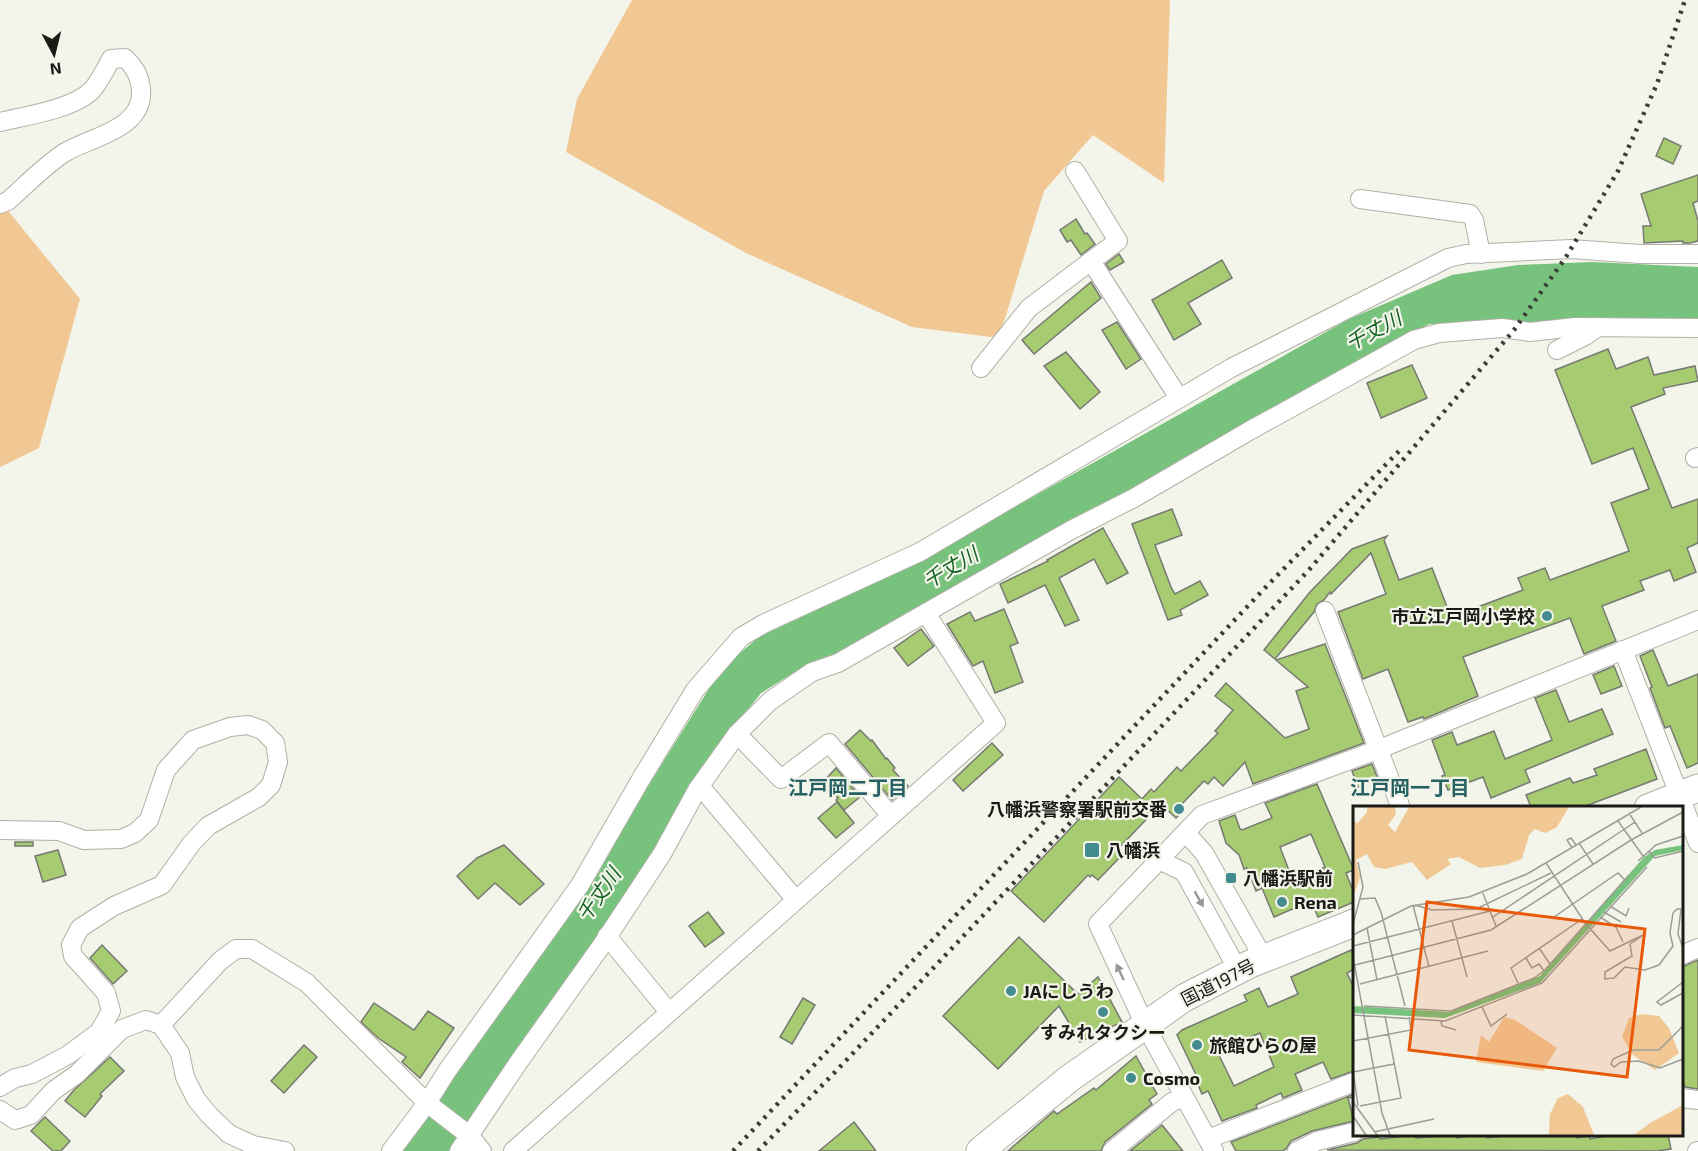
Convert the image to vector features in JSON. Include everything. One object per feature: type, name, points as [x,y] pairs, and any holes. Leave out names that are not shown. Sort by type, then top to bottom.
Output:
[{"type":"highway","points":[[1651,806],[1689,792]]},
{"type":"highway","name":"国道197号","points":[[980,1151],[1070,1078],[1184,998],[1238,970],[1353,923]]},
{"type":"street","points":[[0,122],[60,108],[90,92],[102,77],[111,59],[125,58],[134,67],[140,79],[141,97],[138,106],[126,123],[104,136],[64,153],[8,201],[0,204]]},
{"type":"street","points":[[981,369],[1029,308],[1118,241],[1076,171]]},
{"type":"street","points":[[1360,199],[1462,211],[1470,214],[1474,220],[1481,254]]},
{"type":"street","points":[[391,1151],[580,885],[641,778],[695,690],[741,637],[920,552],[1231,368],[1448,258],[1571,249],[1640,254],[1698,254]]},
{"type":"street","points":[[1091,261],[1179,398]]},
{"type":"street","points":[[1557,350],[1598,327]]},
{"type":"street","points":[[459,1151],[466,1133],[518,1063],[662,854],[700,786],[737,734],[770,701],[812,672],[838,663],[1414,340],[1439,333],[1502,328],[1530,332],[1598,327],[1698,328]]},
{"type":"street","points":[[1325,611],[1401,806]]},
{"type":"street","points":[[513,1151],[996,723],[926,613]]},
{"type":"street","points":[[1353,1082],[1211,1145],[1145,1025],[1098,924],[1202,815],[1377,750],[1698,620]]},
{"type":"street","points":[[1623,650],[1689,792],[1698,843]]},
{"type":"street","points":[[0,830],[59,831],[84,840],[121,839],[135,833],[149,820],[166,770],[193,740],[230,727],[248,725],[262,730],[274,743],[278,762],[271,785],[259,797],[208,826],[191,844],[162,885],[114,906],[80,928],[71,945],[73,957],[106,993],[111,1011],[99,1032],[68,1055],[32,1074],[15,1078],[0,1088]]},
{"type":"street","points":[[737,734],[781,779],[829,742],[891,816]]},
{"type":"street","points":[[700,786],[796,900]]},
{"type":"street","points":[[1186,833],[1204,853],[1264,959]]},
{"type":"street","points":[[1159,860],[1184,872],[1238,970]]},
{"type":"street","points":[[607,936],[669,1012]]},
{"type":"street","points":[[1683,955],[1698,948]]},
{"type":"street","points":[[161,1025],[220,961],[236,949],[252,949],[307,983],[427,1103],[466,1133],[483,1151]]},
{"type":"street","points":[[0,1110],[15,1120],[31,1114],[53,1091],[77,1074],[122,1029],[146,1020],[161,1025],[180,1053],[185,1077],[196,1099],[229,1134],[253,1145],[285,1151]]},
{"type":"street","points":[[1112,1151],[1172,1102],[1184,1097]]},
{"type":"street","points":[[1683,1098],[1698,1100]]},
{"type":"street","points":[[1297,1151],[1317,1141],[1353,1132]]},
{"type":"shaded area","points":[[632,0],[1170,0],[1164,183],[1093,135],[1044,191],[999,338],[912,327],[746,253],[566,152],[577,99]]},
{"type":"shaded area","points":[[0,201],[80,299],[39,448],[0,467]]},
{"type":"water","name":"千丈川","points":[[1593,262],[1698,267],[1698,323],[1429,324],[835,656],[806,665],[761,693],[707,761],[631,889],[449,1151],[400,1151],[596,877],[640,799],[722,668],[759,637],[917,562],[1349,319],[1452,275],[1518,265]]},
{"type":"building","points":[[1664,138],[1681,146],[1673,164],[1656,156]]},
{"type":"building","points":[[1698,175],[1698,201],[1693,203],[1698,221],[1698,241],[1644,243],[1643,226],[1651,226],[1641,194]]},
{"type":"building","points":[[1076,219],[1085,234],[1087,233],[1095,244],[1081,255],[1071,240],[1067,242],[1060,230]]},
{"type":"building","points":[[1119,254],[1124,262],[1110,270],[1106,264]]},
{"type":"building","points":[[1222,260],[1232,278],[1188,303],[1201,324],[1174,340],[1152,300]]},
{"type":"building","points":[[1091,282],[1101,298],[1034,354],[1022,340]]},
{"type":"building","points":[[1117,322],[1141,359],[1126,369],[1102,330]]},
{"type":"building","points":[[1608,349],[1616,369],[1648,357],[1654,375],[1695,366],[1698,381],[1663,388],[1665,394],[1631,407],[1672,508],[1698,499],[1698,543],[1687,548],[1696,572],[1674,581],[1670,570],[1640,581],[1644,590],[1602,606],[1616,641],[1584,654],[1570,618],[1463,657],[1478,696],[1424,719],[1423,717],[1408,722],[1388,669],[1363,679],[1338,612],[1386,594],[1371,553],[1331,594],[1330,592],[1324,600],[1317,604],[1314,612],[1275,659],[1264,650],[1310,592],[1352,549],[1387,536],[1384,540],[1399,580],[1432,568],[1451,617],[1523,590],[1518,578],[1545,568],[1550,580],[1629,551],[1611,503],[1649,489],[1633,448],[1592,464],[1555,370]]},
{"type":"building","points":[[1066,352],[1100,392],[1080,409],[1044,366]]},
{"type":"building","points":[[1412,365],[1427,398],[1381,418],[1367,383]]},
{"type":"building","points":[[1172,509],[1182,535],[1155,545],[1171,587],[1175,594],[1200,581],[1208,595],[1180,610],[1182,615],[1168,620],[1132,524]]},
{"type":"building","points":[[1103,528],[1128,573],[1107,584],[1094,559],[1059,578],[1079,620],[1065,626],[1045,585],[1008,603],[1000,584],[1048,561]]},
{"type":"building","points":[[1004,609],[1018,643],[1010,646],[1023,682],[995,693],[983,661],[973,666],[947,624],[970,612],[975,621]]},
{"type":"building","points":[[921,629],[934,646],[908,666],[894,648]]},
{"type":"building","points":[[1325,644],[1364,743],[1253,784],[1245,762],[1223,786],[1214,777],[1208,784],[1204,781],[1181,805],[1185,809],[1176,818],[1161,804],[1118,849],[1123,854],[1098,880],[1088,875],[1044,922],[1011,891],[1119,777],[1142,799],[1151,789],[1154,792],[1177,767],[1181,771],[1218,733],[1215,731],[1233,710],[1215,696],[1226,683],[1285,738],[1309,729],[1296,691],[1308,687],[1276,660]]},
{"type":"building","points":[[1653,650],[1668,686],[1698,674],[1698,763],[1687,768],[1670,726],[1665,728],[1640,656]]},
{"type":"building","points":[[1614,666],[1622,686],[1601,694],[1593,675]]},
{"type":"building","points":[[1556,690],[1569,722],[1602,709],[1613,734],[1525,770],[1530,782],[1491,798],[1483,777],[1448,790],[1432,740],[1452,732],[1457,745],[1494,731],[1505,759],[1552,740],[1535,698]]},
{"type":"building","points":[[860,730],[872,740],[895,768],[893,770],[908,786],[892,800],[845,744]]},
{"type":"building","points":[[992,743],[1003,755],[963,791],[953,780]]},
{"type":"building","points":[[1646,749],[1657,779],[1586,806],[1531,806],[1526,795],[1570,778],[1573,783],[1597,775],[1594,769]]},
{"type":"building","points":[[1372,764],[1378,779],[1358,787],[1352,771]]},
{"type":"building","points":[[836,768],[860,797],[844,810],[836,800],[838,798],[822,783]]},
{"type":"building","points":[[1317,784],[1353,868],[1353,870],[1346,873],[1353,890],[1353,902],[1318,917],[1311,901],[1274,917],[1262,888],[1256,891],[1239,855],[1226,843],[1219,821],[1235,815],[1242,830],[1272,818],[1265,803]],"holes":[[[1311,834],[1325,867],[1293,881],[1280,847]]]},
{"type":"building","points":[[837,802],[854,823],[836,838],[818,818]]},
{"type":"building","points":[[15,842],[33,842],[33,846],[15,846]]},
{"type":"building","points":[[504,845],[544,884],[520,905],[495,883],[478,899],[457,876],[477,858]]},
{"type":"building","points":[[58,850],[66,875],[43,882],[35,856]]},
{"type":"building","points":[[708,912],[724,933],[705,947],[689,926]]},
{"type":"building","points":[[1019,937],[1078,994],[1098,977],[1122,1022],[1080,1042],[1059,1006],[998,1069],[943,1016]]},
{"type":"building","points":[[102,945],[127,971],[113,984],[90,958]]},
{"type":"building","points":[[1351,950],[1353,970],[1347,973],[1353,986],[1353,1071],[1331,1079],[1323,1062],[1295,1074],[1302,1090],[1283,1098],[1281,1093],[1256,1105],[1257,1108],[1222,1121],[1208,1091],[1202,1094],[1195,1078],[1197,1077],[1177,1035],[1182,1030],[1247,1001],[1244,995],[1259,988],[1268,1007],[1298,994],[1291,977]],"holes":[[[1260,1033],[1274,1067],[1234,1086],[1217,1051]]]},
{"type":"building","points":[[1698,960],[1698,1089],[1685,1087],[1683,1080],[1683,967]]},
{"type":"building","points":[[803,998],[815,1005],[792,1044],[780,1037]]},
{"type":"building","points":[[374,1003],[414,1030],[428,1011],[454,1028],[420,1078],[402,1062],[406,1057],[378,1038],[361,1022]]},
{"type":"building","points":[[304,1045],[317,1057],[284,1093],[271,1081]]},
{"type":"building","points":[[1136,1056],[1157,1094],[1149,1100],[1152,1104],[1105,1142],[1101,1151],[1008,1151],[1054,1111],[1057,1114],[1094,1088],[1096,1090]]},
{"type":"building","points":[[110,1057],[124,1071],[100,1094],[102,1096],[85,1117],[65,1101]]},
{"type":"building","points":[[1353,1094],[1353,1097],[1348,1098],[1353,1121],[1312,1131],[1291,1141],[1282,1151],[1236,1151],[1231,1142]]},
{"type":"building","points":[[45,1117],[70,1141],[61,1151],[53,1151],[31,1131]]},
{"type":"building","points":[[854,1122],[876,1151],[819,1151]]},
{"type":"building","points":[[1162,1125],[1183,1151],[1130,1151]]},
{"type":"building","points":[[1406,1136],[1415,1136],[1416,1138],[1457,1136],[1457,1138],[1576,1136],[1577,1138],[1589,1136],[1590,1139],[1608,1136],[1668,1136],[1671,1149],[1657,1151],[1327,1150],[1357,1143],[1363,1139],[1379,1137],[1380,1139]]},
{"type":"railway","points":[[758,1151],[1308,571],[1514,330],[1566,257],[1618,171],[1657,84],[1685,0]]},
{"type":"railway","points":[[733,1151],[1263,590],[1403,447]]},
{"type":"place","name":"市立江戸岡小学校","points":[[1547,616]]},
{"type":"place","name":"八幡浜警察署駅前交番","points":[[1179,809]]},
{"type":"place","name":"八幡浜","points":[[1092,850]]},
{"type":"place","name":"八幡浜駅前","points":[[1231,878]]},
{"type":"place","name":"Rena","points":[[1282,902]]},
{"type":"place","name":"JAにしうわ","points":[[1011,991]]},
{"type":"place","name":"すみれタクシー","points":[[1103,1012]]},
{"type":"place","name":"旅館ひらの屋","points":[[1197,1045]]},
{"type":"place","name":"Cosmo","points":[[1131,1078]]},
{"type":"district","name":"江戸岡二丁目","points":[[848,787]]},
{"type":"district","name":"江戸岡一丁目","points":[[1410,787]]}]
